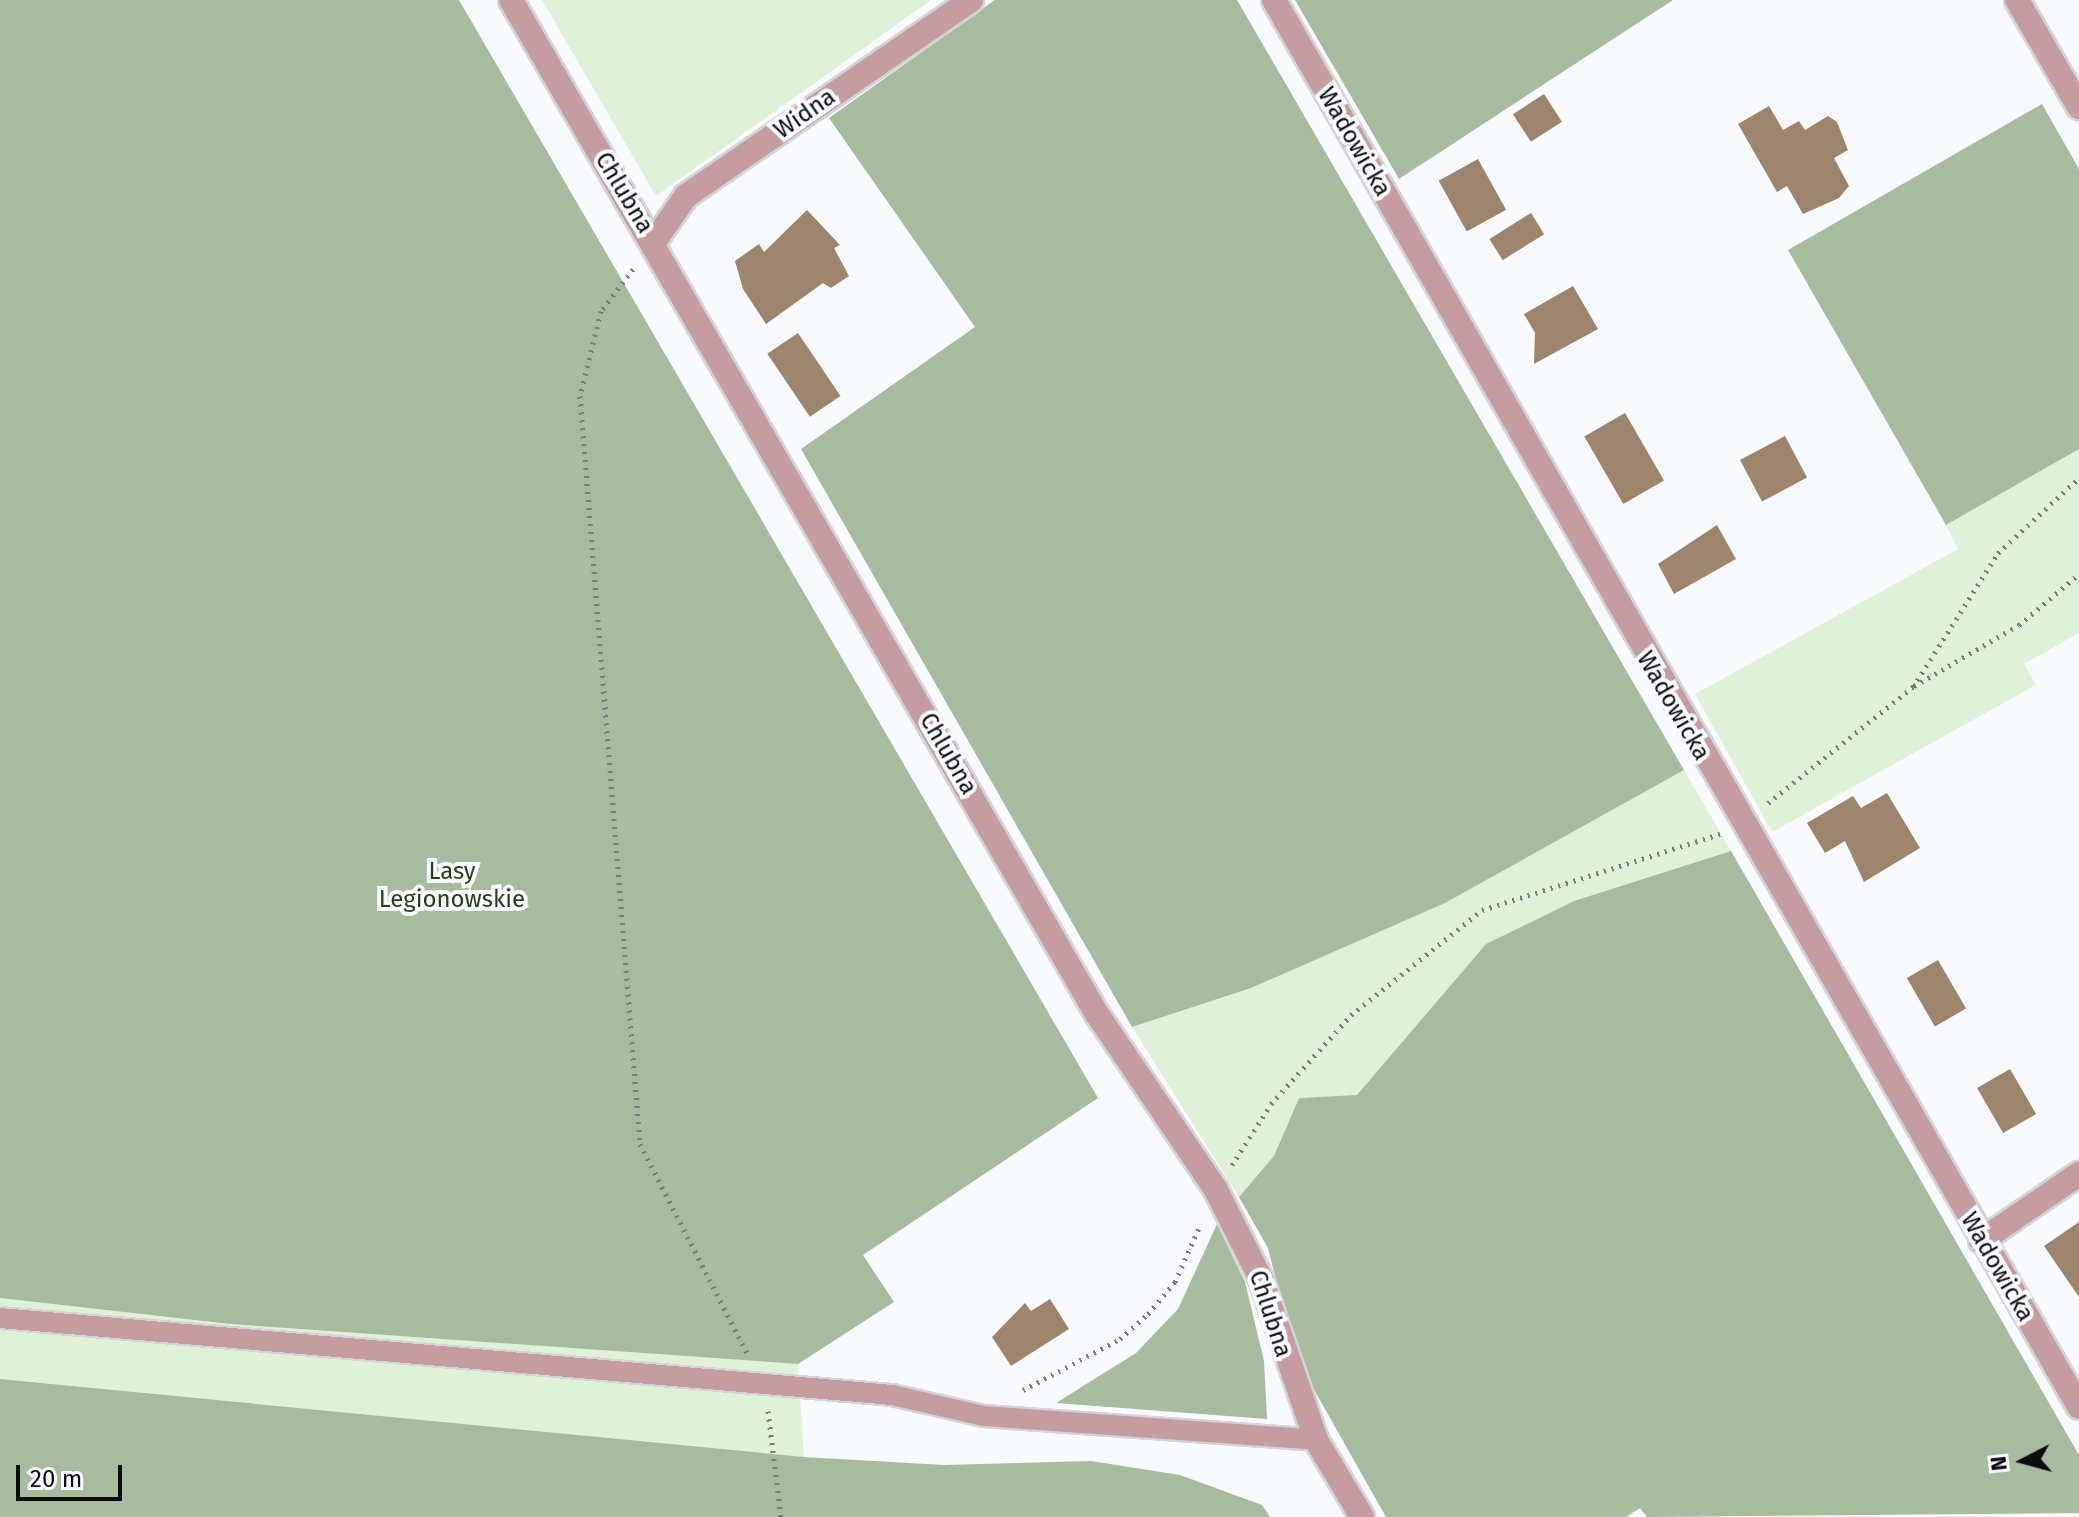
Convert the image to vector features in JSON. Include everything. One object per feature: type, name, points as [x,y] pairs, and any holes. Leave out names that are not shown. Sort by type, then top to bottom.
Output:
[{"type":"street","name":"Chlubna","points":[[511,0],[654,242],[1097,1014],[1216,1190],[1261,1279],[1316,1440],[1362,1517]]},
{"type":"street","name":"Widna","points":[[654,242],[686,196],[971,0]]},
{"type":"street","name":"Wadowicka","points":[[1274,0],[1742,827],[2079,1407]]},
{"type":"street","points":[[2017,0],[2079,107]]},
{"type":"street","points":[[1981,1241],[2079,1174]]},
{"type":"lane","points":[[0,1318],[892,1395],[984,1416],[1316,1440]]},
{"type":"path","points":[[654,242],[601,311],[580,396],[640,1144],[764,1386],[781,1517]]},
{"type":"path","points":[[1913,687],[1998,553],[2079,478]]},
{"type":"path","points":[[984,1416],[1052,1371],[1120,1339],[1148,1314],[1175,1282],[1216,1190],[1271,1104],[1351,1015],[1482,910],[1742,827],[1835,742],[1913,687],[2019,625],[2079,574]]},
{"type":"green space","name":"Lasy Legionowskie","points":[[0,0],[459,0],[1098,1098],[863,1255],[894,1302],[798,1364],[230,1324],[0,1298]]},
{"type":"green space","points":[[542,0],[931,0],[656,196]]},
{"type":"green space","points":[[995,0],[1237,0],[1684,770],[1445,903],[1251,988],[1132,1027],[801,449],[975,327],[829,118]]},
{"type":"green space","points":[[1295,0],[1673,0],[1399,179]]},
{"type":"green space","points":[[2042,104],[2079,169],[2079,449],[1946,525],[1788,250]]},
{"type":"green space","points":[[2079,449],[2079,633],[2024,664],[2036,685],[1772,832],[1695,694],[1958,549],[1946,525]]},
{"type":"green space","points":[[1684,770],[1731,851],[1574,901],[1486,944],[1357,1095],[1299,1098],[1274,1156],[1239,1197],[1132,1027],[1251,988],[1445,903]]},
{"type":"green space","points":[[1731,851],[2079,1455],[2079,1513],[1647,1517],[1640,1508],[1626,1517],[1386,1517],[1295,1356],[1268,1248],[1239,1197],[1274,1156],[1299,1098],[1357,1095],[1486,944],[1574,901]]},
{"type":"green space","points":[[1217,1224],[1245,1282],[1264,1361],[1267,1419],[1056,1403],[1136,1353],[1178,1309]]},
{"type":"green space","points":[[0,1298],[230,1324],[798,1364],[804,1457],[0,1379]]},
{"type":"green space","points":[[0,1379],[804,1457],[944,1465],[1091,1461],[1180,1475],[1262,1505],[1270,1517],[0,1517]]},
{"type":"building","points":[[1544,94],[1562,122],[1531,142],[1513,114]]},
{"type":"building","points":[[1769,106],[1783,130],[1799,121],[1805,130],[1828,116],[1837,122],[1848,150],[1834,158],[1849,186],[1839,198],[1803,214],[1787,186],[1777,192],[1738,124]]},
{"type":"building","points":[[1478,159],[1506,210],[1467,232],[1439,181]]},
{"type":"building","points":[[807,210],[840,245],[834,248],[849,276],[831,288],[823,283],[766,324],[743,289],[735,261],[759,244],[764,252]]},
{"type":"building","points":[[1531,213],[1544,234],[1503,260],[1489,239]]},
{"type":"building","points":[[1573,286],[1598,329],[1534,364],[1535,333],[1524,314]]},
{"type":"building","points":[[798,333],[840,396],[810,417],[767,354]]},
{"type":"building","points":[[1625,413],[1664,481],[1623,504],[1584,436]]},
{"type":"building","points":[[1785,436],[1807,477],[1762,501],[1740,460]]},
{"type":"building","points":[[1717,525],[1736,559],[1674,594],[1658,564]]},
{"type":"building","points":[[1887,793],[1920,848],[1864,882],[1845,841],[1825,853],[1807,823],[1853,796],[1861,808]]},
{"type":"building","points":[[1938,960],[1966,1008],[1935,1026],[1907,978]]},
{"type":"building","points":[[2010,1069],[2036,1114],[2003,1133],[1977,1088]]},
{"type":"building","points":[[2079,1222],[2079,1297],[2044,1246]]},
{"type":"building","points":[[1050,1299],[1069,1329],[1011,1366],[992,1337],[1025,1303],[1031,1311]]}]
